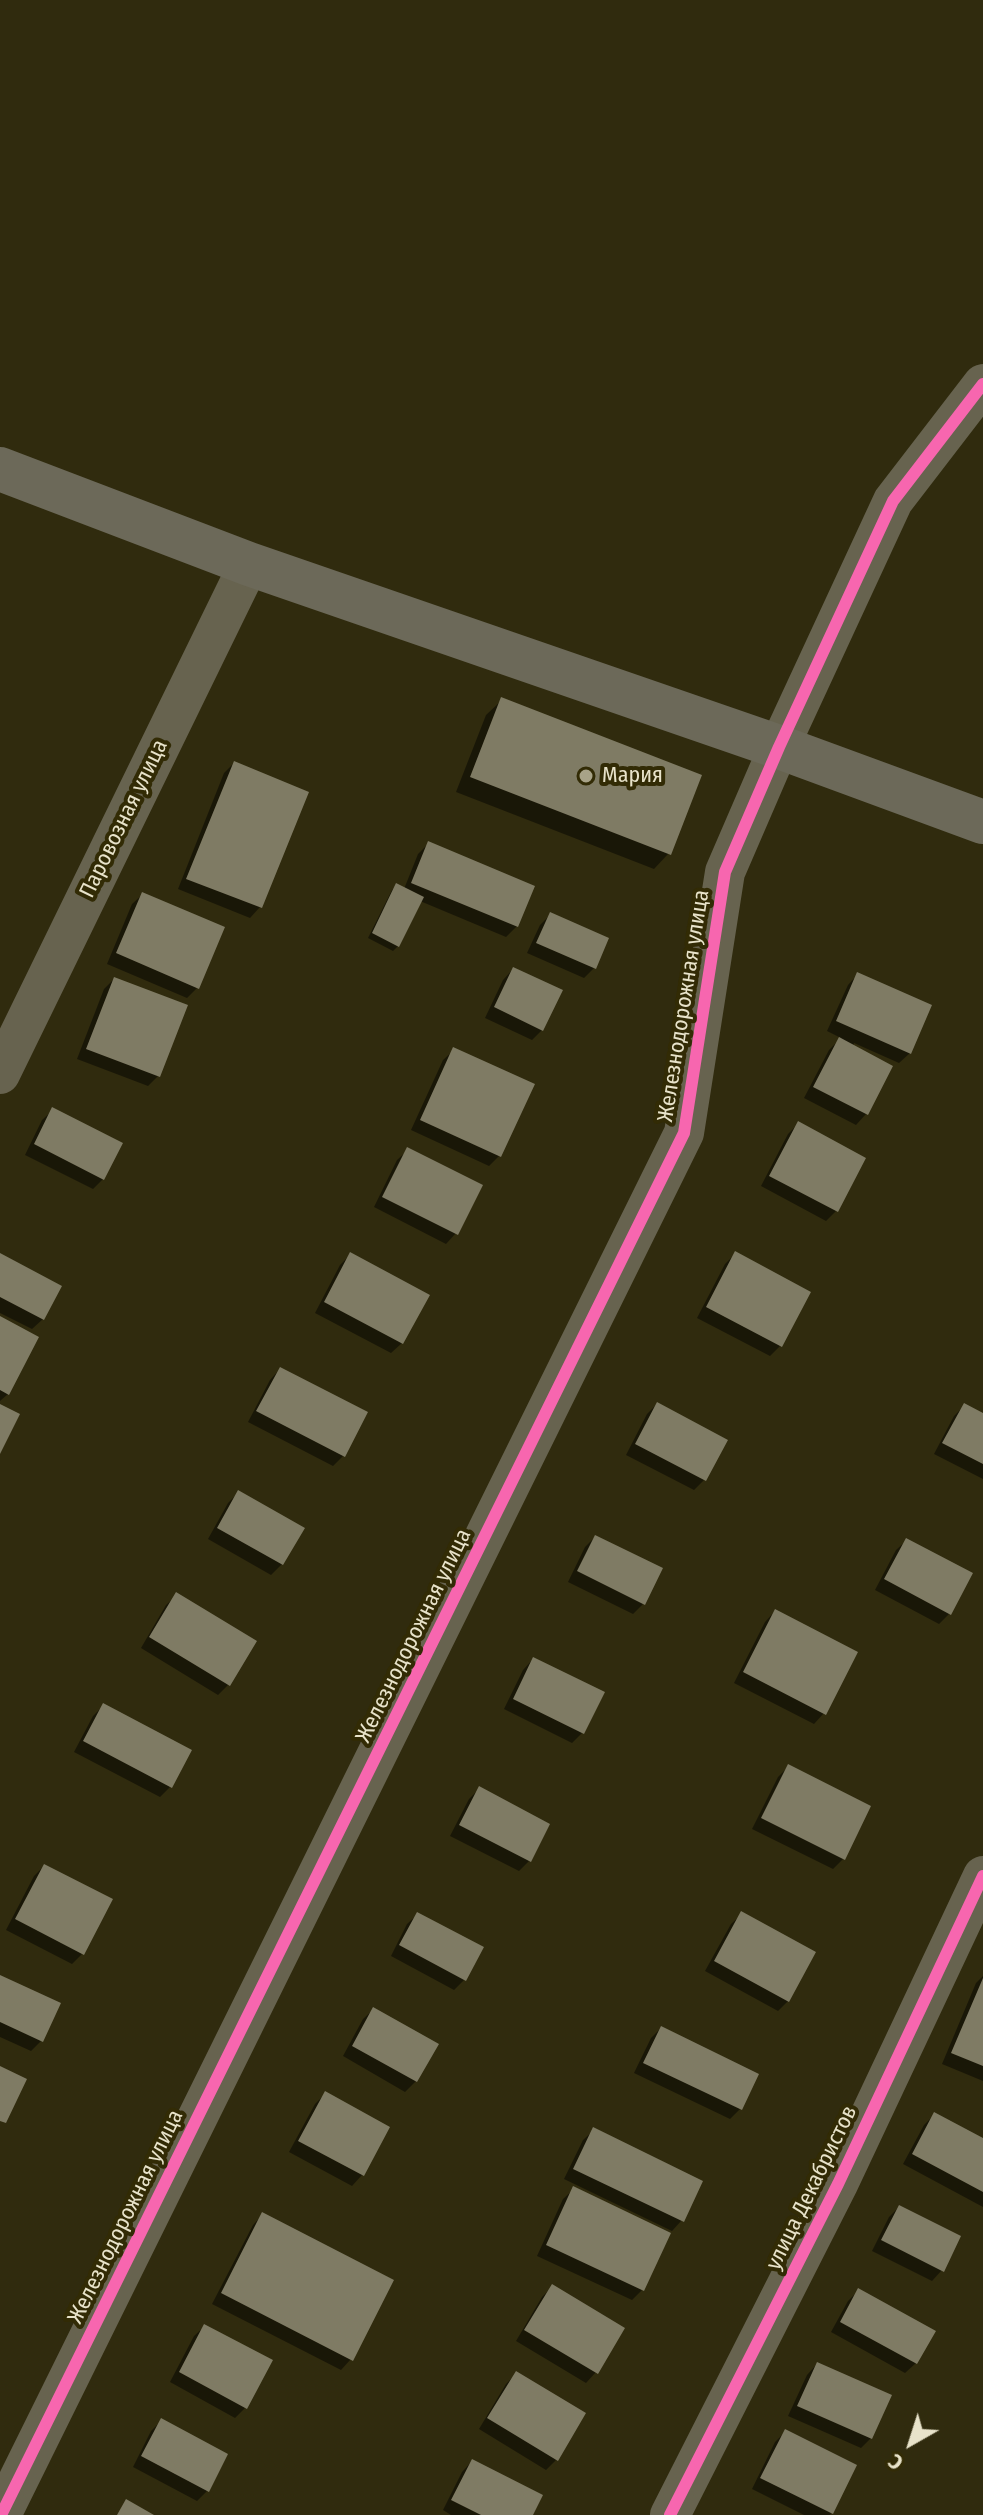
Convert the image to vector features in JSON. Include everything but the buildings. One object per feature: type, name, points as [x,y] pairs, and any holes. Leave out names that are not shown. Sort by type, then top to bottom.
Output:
[{"type":"main road","points":[[0,469],[249,564],[779,747],[983,822]]},
{"type":"street","name":"Железнодорожная улица","points":[[1,2515],[684,1133],[725,872],[893,501],[983,384]]},
{"type":"street","name":"Паровозная улица","points":[[0,1074],[249,564]]},
{"type":"street","name":"улица Декабристов","points":[[670,2515],[838,2184],[983,1876]]},
{"type":"cycle path","points":[[1,2515],[684,1133],[725,872],[893,501],[983,384]]},
{"type":"cycle path","points":[[670,2515],[838,2184],[983,1876]]},
{"type":"place","name":"Мария","points":[[586,776]]}]
